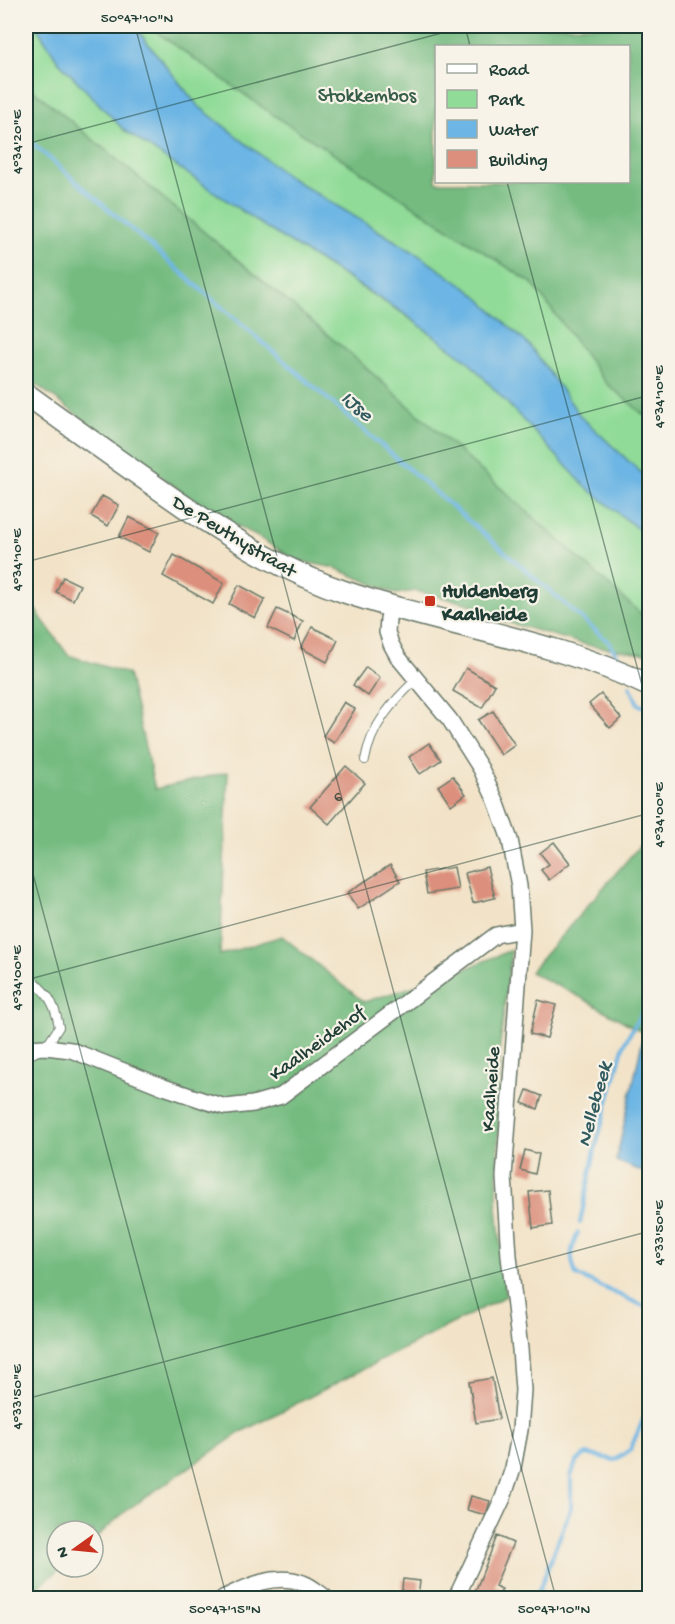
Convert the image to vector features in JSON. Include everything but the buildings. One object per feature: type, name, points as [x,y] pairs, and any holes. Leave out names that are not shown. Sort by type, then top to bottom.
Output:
[{"type":"main road","name":"De Peuthystraat","points":[[26,394],[210,524],[299,574],[345,592],[391,606],[565,652],[647,685]]},
{"type":"street","name":"Kaalheide","points":[[391,606],[387,632],[391,644],[450,720],[481,769],[496,801],[510,840],[519,886],[522,930],[504,1178],[509,1257],[520,1349],[522,1390],[520,1430],[513,1468],[503,1498],[456,1599]]},
{"type":"street","name":"Kaalheidehof","points":[[26,1048],[46,1047],[71,1050],[164,1087],[226,1107],[253,1104],[281,1096],[495,935],[522,930]]},
{"type":"street","points":[[223,1599],[255,1583],[280,1580],[302,1582],[327,1599]]},
{"type":"lane","points":[[365,760],[367,746],[376,725],[396,698],[417,679]]},
{"type":"lane","points":[[26,974],[47,994],[56,1012],[59,1027],[46,1047],[26,1057]]},
{"type":"green space","points":[[26,26],[36,26],[58,61],[124,130],[270,230],[402,313],[467,360],[585,486],[649,538],[649,621],[353,356],[26,84]]},
{"type":"green space","points":[[134,26],[148,26],[275,116],[532,283],[606,383],[649,419],[649,480],[581,417],[530,346],[472,292],[415,253],[287,176],[197,105]]},
{"type":"green space","name":"Stokkembos","points":[[148,26],[649,26],[649,419],[606,383],[532,283],[275,116]]},
{"type":"green space","points":[[26,84],[353,356],[649,621],[649,654],[587,645],[489,617],[470,604],[416,591],[396,594],[335,568],[295,560],[200,505],[26,377]]},
{"type":"green space","points":[[26,597],[68,655],[128,674],[155,789],[228,772],[220,955],[282,936],[364,1002],[448,976],[511,950],[500,1045],[497,1208],[506,1296],[241,1432],[127,1510],[105,1529],[105,1519],[45,1519],[45,1579],[48,1579],[35,1590],[26,1591]]},
{"type":"green space","points":[[649,835],[649,1034],[530,972]]},
{"type":"water","points":[[36,26],[134,26],[197,105],[287,176],[415,253],[472,292],[530,346],[581,417],[649,480],[649,538],[585,486],[467,360],[399,310],[270,230],[124,130],[58,61]]},
{"type":"water","points":[[644,1033],[650,1034],[649,1174],[616,1161]]},
{"type":"waterway","name":"IJse","points":[[26,138],[610,643],[620,663]]},
{"type":"waterway","name":"IJse","points":[[630,686],[638,704],[650,710]]},
{"type":"waterway","name":"Nellebeek","points":[[580,1223],[596,1145],[624,1044],[650,998]]},
{"type":"waterway","name":"Nellebeek","points":[[578,1233],[572,1254],[576,1275],[650,1309]]},
{"type":"waterway","name":"Nellebeek","points":[[536,1598],[571,1508],[571,1476],[576,1462],[586,1454],[615,1460],[630,1450],[650,1404]]},
{"type":"place","name":"Huldenberg Kaalheide","points":[[430,601]]}]
